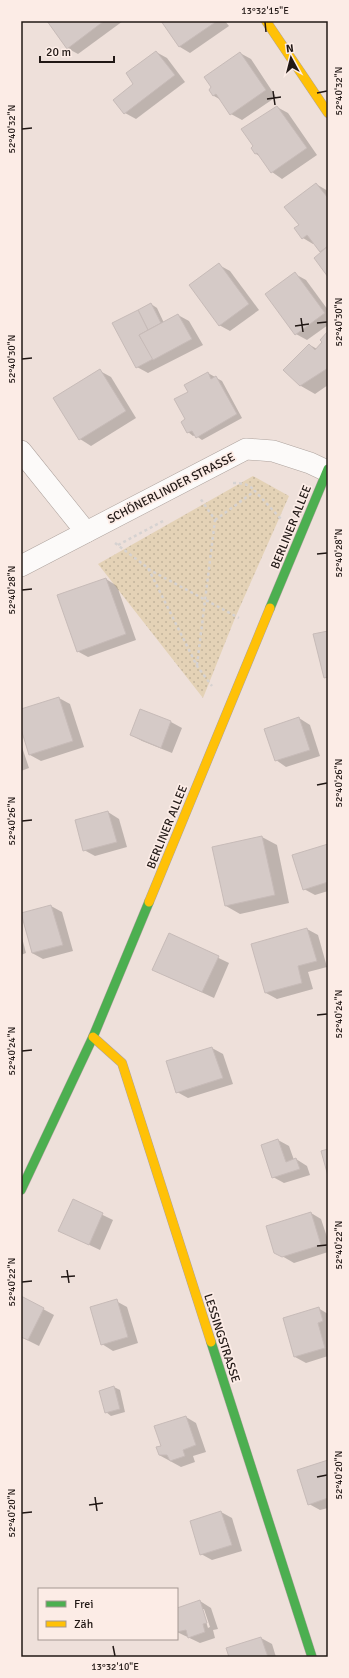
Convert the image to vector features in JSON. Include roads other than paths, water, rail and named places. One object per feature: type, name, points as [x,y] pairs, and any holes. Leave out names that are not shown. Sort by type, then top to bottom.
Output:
[{"type":"street","points":[[266,21],[328,113]]},
{"type":"street","name":"SCHÖNERLINDER STRASSE","points":[[21,566],[246,449],[273,451],[327,470]]},
{"type":"street","points":[[21,451],[86,532]]},
{"type":"street","name":"BERLINER ALLEE","points":[[21,1190],[93,1037],[327,470]]},
{"type":"street","name":"LESSINGSTRASSE","points":[[93,1037],[122,1063],[312,1657]]}]
